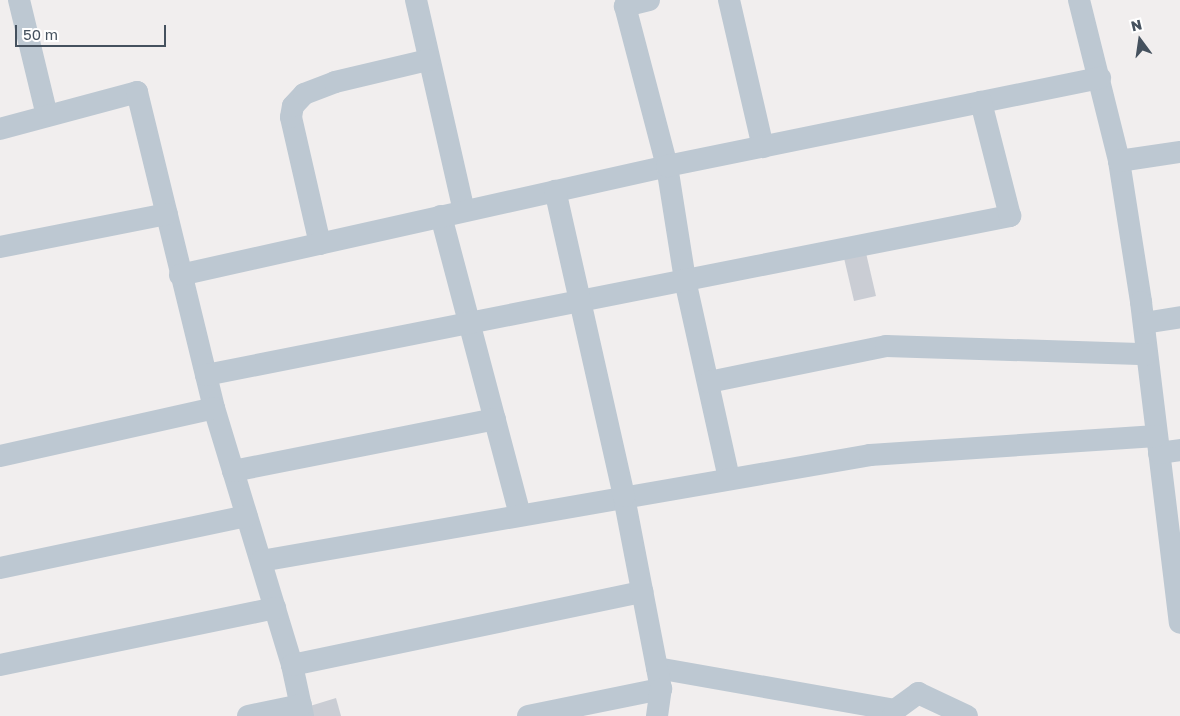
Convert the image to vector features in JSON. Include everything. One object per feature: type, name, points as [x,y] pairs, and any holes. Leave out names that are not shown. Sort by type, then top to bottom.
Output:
[{"type":"street","points":[[19,0],[47,116]]},
{"type":"street","points":[[416,0],[428,60],[464,211]]},
{"type":"street","points":[[649,0],[624,3],[667,166],[685,280],[729,478]]},
{"type":"street","points":[[729,0],[762,147]]},
{"type":"street","points":[[1079,0],[1100,78],[1119,161],[1147,354],[1165,446],[1178,580],[1180,623]]},
{"type":"street","points":[[320,244],[291,117],[293,106],[304,94],[335,82],[428,60]]},
{"type":"street","points":[[180,275],[667,166],[1100,78]]},
{"type":"street","points":[[0,129],[137,92],[180,275],[214,408],[292,665],[302,710],[248,716]]},
{"type":"street","points":[[206,375],[471,325],[581,300],[1010,216],[981,102]]},
{"type":"street","points":[[1119,161],[1180,152]]},
{"type":"street","points":[[555,190],[624,496],[662,690],[657,716]]},
{"type":"street","points":[[0,247],[167,214]]},
{"type":"street","points":[[441,216],[520,515]]},
{"type":"street","points":[[1144,323],[1180,317]]},
{"type":"street","points":[[709,382],[886,346],[1147,354]]},
{"type":"street","points":[[0,456],[214,408]]},
{"type":"street","points":[[233,472],[495,419]]},
{"type":"street","points":[[261,561],[870,454],[1165,446]]},
{"type":"street","points":[[0,568],[247,516]]},
{"type":"street","points":[[292,665],[642,592]]},
{"type":"street","points":[[0,665],[275,608]]},
{"type":"street","points":[[657,668],[894,713],[918,693],[967,716]]},
{"type":"street","points":[[528,716],[662,690]]},
{"type":"building","points":[[866,253],[876,296],[854,301],[844,258]]},
{"type":"building","points":[[336,698],[341,716],[312,716],[310,706]]}]
